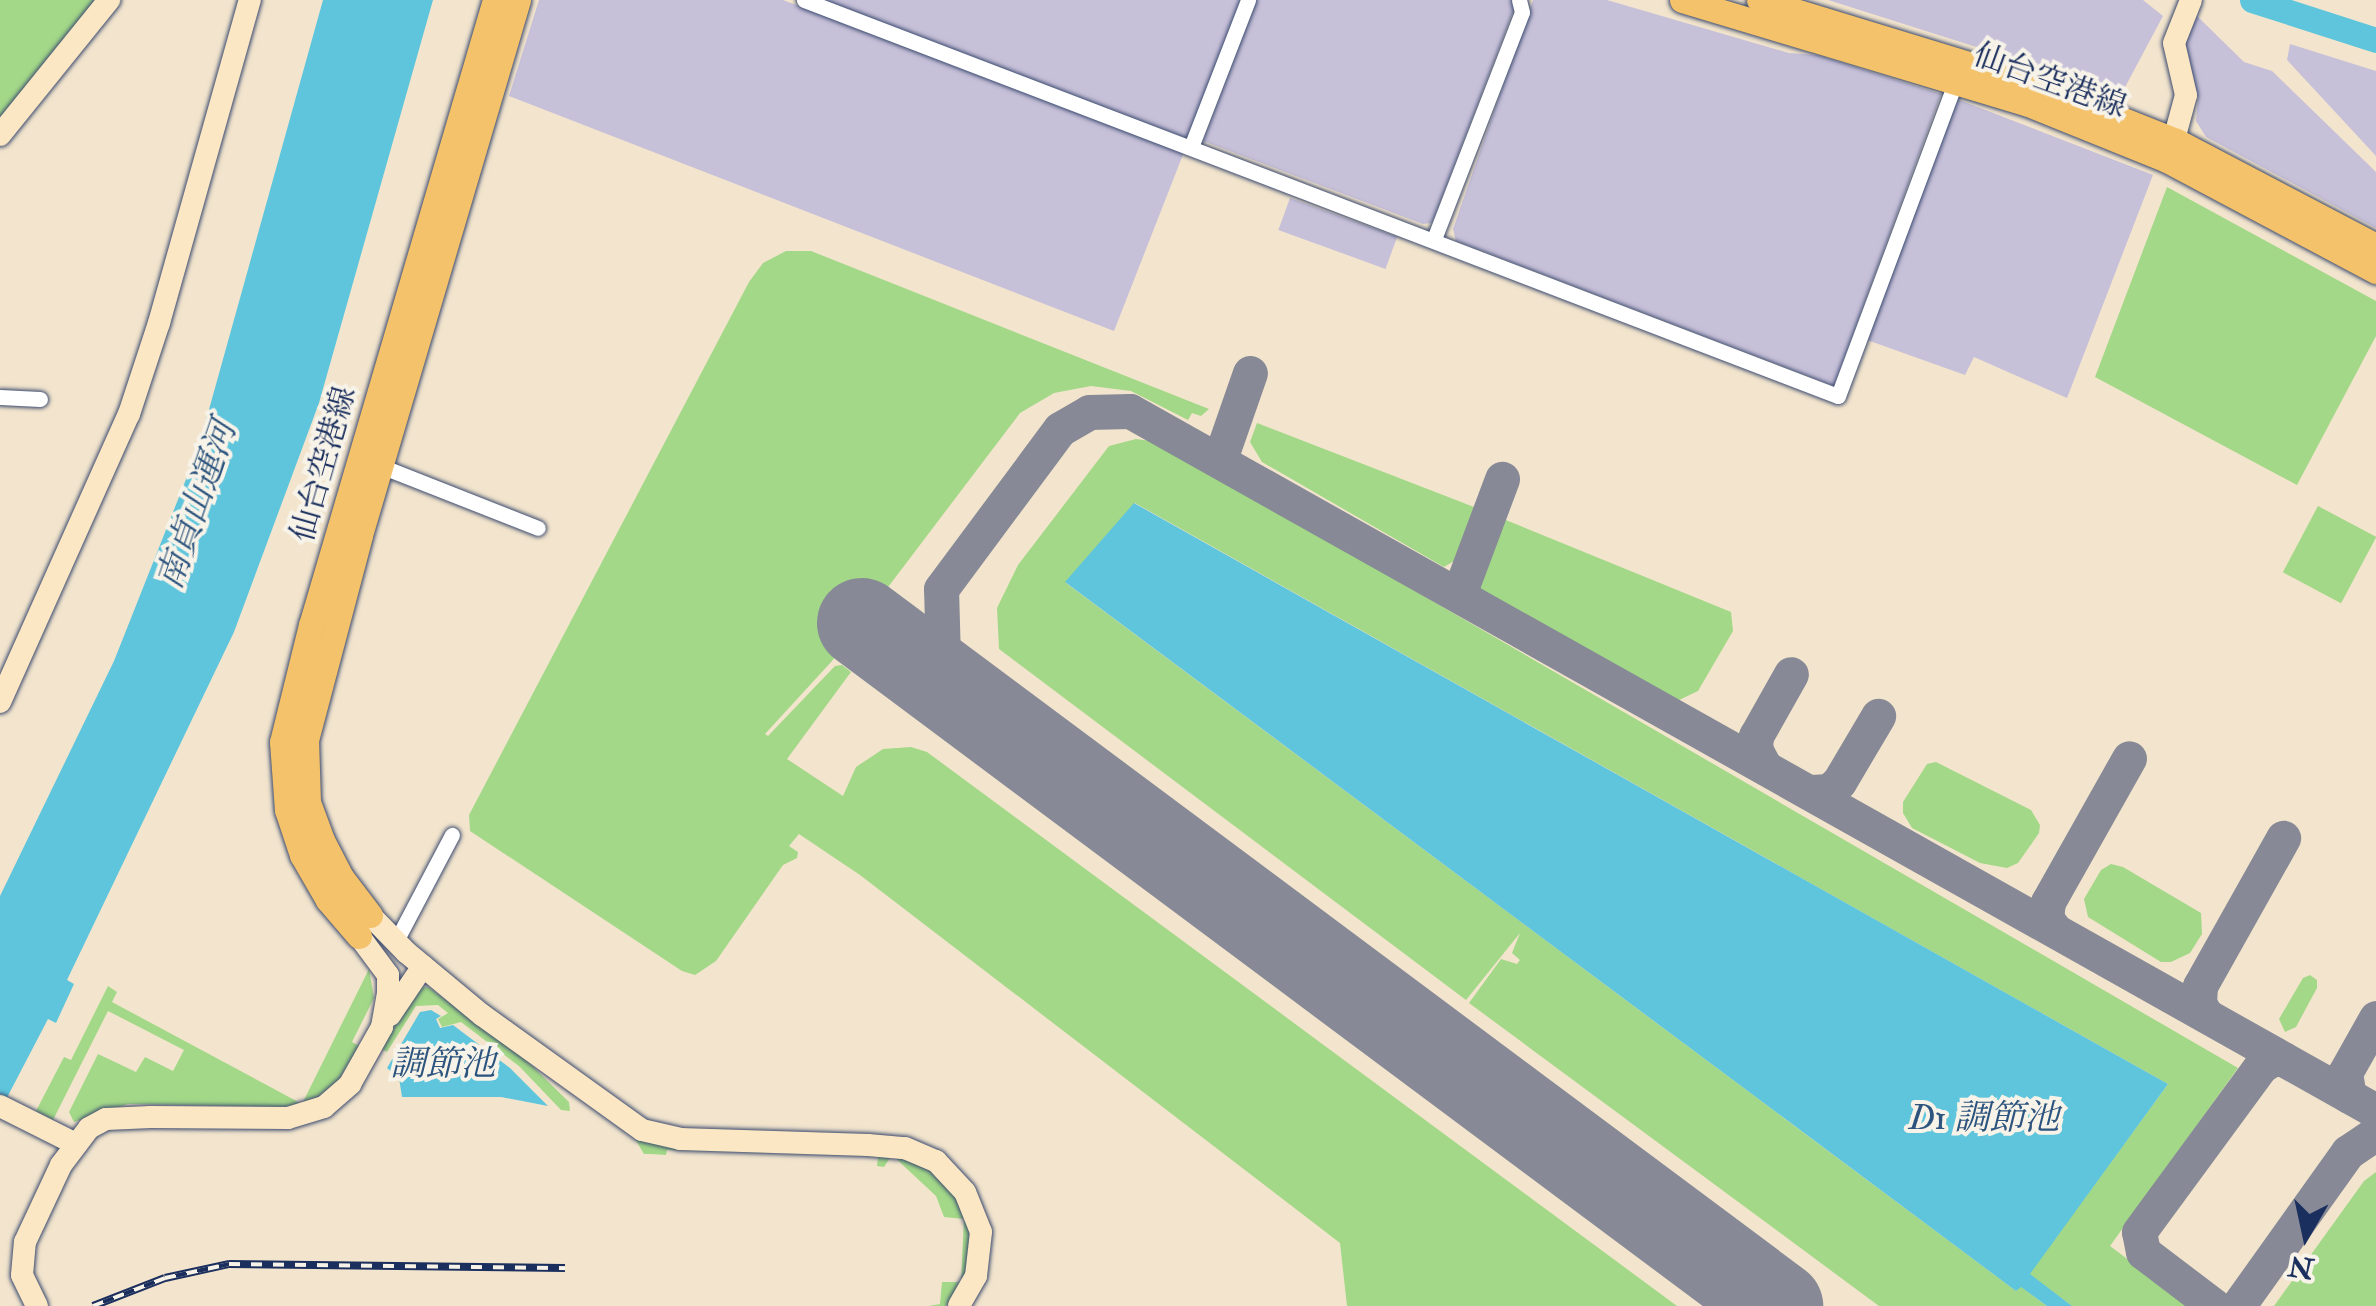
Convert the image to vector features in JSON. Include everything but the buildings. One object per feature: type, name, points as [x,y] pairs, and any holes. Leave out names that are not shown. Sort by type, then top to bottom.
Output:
[{"type":"main road","name":"仙台空港線","points":[[364,925],[318,859],[308,802],[294,767],[370,462],[495,0]]},
{"type":"main road","name":"仙台空港線","points":[[370,462],[518,0]]},
{"type":"main road","name":"仙台空港線","points":[[1682,0],[1716,5],[2172,150],[2376,270]]},
{"type":"main road","name":"仙台空港線","points":[[1759,0],[1962,58],[2172,150],[2376,246]]},
{"type":"street","points":[[0,135],[109,0]]},
{"type":"street","points":[[0,702],[128,414],[159,323],[250,0]]},
{"type":"street","points":[[804,0],[1838,396],[1956,80]]},
{"type":"street","points":[[1191,147],[1248,0]]},
{"type":"street","points":[[1434,239],[1522,12],[1518,0]]},
{"type":"street","points":[[2172,150],[2186,96],[2174,43],[2190,2]]},
{"type":"street","points":[[0,397],[40,399]]},
{"type":"street","points":[[370,462],[538,528]]},
{"type":"street","points":[[396,941],[452,835]]},
{"type":"street","points":[[364,925],[396,941],[549,1066],[642,1130],[680,1139],[906,1148],[936,1161],[966,1192],[980,1232],[976,1276],[958,1306]]},
{"type":"street","points":[[364,925],[388,975],[382,1027]]},
{"type":"street","points":[[37,1306],[24,1284],[22,1253],[74,1142],[106,1119],[288,1118],[309,1114],[350,1084],[423,966]]},
{"type":"street","points":[[0,1106],[74,1142]]},
{"type":"shaded area","points":[[539,0],[783,0],[1184,152],[1114,331],[509,96]]},
{"type":"shaded area","points":[[820,0],[1242,0],[1188,139]]},
{"type":"shaded area","points":[[1256,0],[1512,0],[1514,9],[1432,223],[1423,224],[1203,141]]},
{"type":"shaded area","points":[[1533,0],[1607,0],[1789,53],[1817,55],[1941,94],[1834,386],[1456,241],[1453,229]]},
{"type":"shaded area","points":[[1828,0],[2143,0],[2163,16],[2123,91],[2108,95],[2049,70]]},
{"type":"shaded area","points":[[2196,15],[2244,62],[2272,71],[2376,172],[2376,228],[2206,137],[2196,121],[2198,98],[2186,54],[2186,40]]},
{"type":"shaded area","points":[[2290,44],[2376,71],[2376,156],[2287,60]]},
{"type":"shaded area","points":[[1957,99],[2153,175],[2067,398],[1974,357],[1965,375],[1867,340]]},
{"type":"shaded area","points":[[1290,198],[1397,237],[1385,269],[1278,230]]},
{"type":"green space","points":[[0,0],[100,0],[0,124]]},
{"type":"green space","points":[[2167,187],[2376,301],[2376,336],[2297,485],[2095,377]]},
{"type":"green space","points":[[786,251],[811,251],[1209,409],[1201,416],[1192,413],[1188,420],[1131,391],[1091,386],[1054,393],[1020,413],[832,661],[765,734],[768,736],[835,666],[842,665],[851,672],[787,759],[843,796],[856,767],[883,749],[911,747],[927,752],[1677,1306],[1347,1306],[1340,1243],[860,875],[799,834],[789,846],[798,852],[797,858],[783,865],[716,961],[695,975],[682,971],[470,831],[469,815],[749,282],[763,263]]},
{"type":"green space","points":[[1257,423],[1474,507],[1459,558],[1444,567],[1262,462],[1250,442]]},
{"type":"green space","points":[[1136,439],[1151,441],[1339,547],[2238,1068],[2110,1246],[2190,1306],[2072,1306],[2029,1274],[2168,1084],[1135,503],[1066,583],[2016,1291],[2020,1286],[2047,1306],[1879,1306],[1469,1003],[1501,959],[1517,964],[1520,960],[1512,953],[1520,933],[1466,1000],[999,649],[997,608],[1018,565],[1109,446]]},
{"type":"green space","points":[[2318,506],[2376,537],[2341,603],[2283,572]]},
{"type":"green space","points":[[1496,516],[1731,612],[1733,631],[1698,691],[1677,701],[1480,589],[1474,572]]},
{"type":"green space","points":[[1936,762],[2031,810],[2040,825],[2039,833],[2018,863],[2007,868],[1980,863],[1912,828],[1903,813],[1903,802],[1927,764]]},
{"type":"green space","points":[[2111,864],[2123,867],[2201,913],[2202,934],[2190,953],[2161,962],[2088,917],[2084,899],[2101,870]]},
{"type":"green space","points":[[369,969],[374,998],[352,1042],[359,1046],[338,1081],[302,1104]]},
{"type":"green space","points":[[2310,975],[2317,980],[2317,988],[2296,1027],[2285,1032],[2279,1019],[2303,978]]},
{"type":"green space","points":[[108,986],[117,992],[112,1002],[302,1104],[128,1104],[74,1122],[69,1112],[98,1054],[136,1072],[145,1057],[173,1071],[184,1050],[108,1011],[53,1120],[36,1111],[64,1057],[71,1060]]},
{"type":"green space","points":[[428,987],[522,1056],[569,1102],[570,1111],[561,1110],[520,1067],[461,1022],[442,1027],[438,1019],[448,1013],[438,1005],[416,1006],[387,1052],[379,1048],[417,988]]},
{"type":"green space","points":[[632,1134],[677,1146],[892,1156],[884,1167],[877,1166],[878,1157],[849,1155],[667,1150],[666,1155],[644,1154]]},
{"type":"green space","points":[[893,1156],[923,1165],[955,1191],[968,1218],[971,1255],[963,1283],[946,1306],[929,1306],[940,1304],[942,1282],[961,1282],[964,1219],[944,1217],[936,1196]]},
{"type":"green space","points":[[2376,1172],[2376,1306],[2274,1306],[2364,1181]]},
{"type":"water","name":"南貞山運河","points":[[323,0],[433,0],[319,403],[234,632],[67,980],[74,984],[56,1023],[48,1019],[0,1111],[0,896],[114,661],[198,449]]},
{"type":"water","name":"D1 調節池","points":[[1134,503],[2168,1084],[2030,1274],[2072,1306],[2047,1306],[2021,1287],[2016,1291],[1065,582]]},
{"type":"water","name":"調節池","points":[[431,1010],[441,1016],[436,1019],[440,1028],[453,1025],[510,1068],[548,1106],[501,1097],[402,1097],[399,1078],[387,1068],[420,1012]]},
{"type":"waterway","points":[[2252,0],[2376,40]]},
{"type":"taxiway","points":[[1220,459],[1250,373]]},
{"type":"taxiway","points":[[966,700],[952,683],[943,659],[941,589],[1060,429],[1089,412],[1130,411],[2376,1111]]},
{"type":"taxiway","points":[[1459,594],[1502,479]]},
{"type":"taxiway","points":[[1763,764],[1755,749],[1756,736],[1791,674]]},
{"type":"taxiway","points":[[1811,792],[1829,791],[1839,782],[1878,716]]},
{"type":"taxiway","points":[[2054,929],[2046,918],[2048,902],[2129,758]]},
{"type":"taxiway","points":[[2206,1015],[2199,1004],[2200,986],[2283,838]]},
{"type":"taxiway","points":[[2349,1096],[2345,1073],[2376,1018]]},
{"type":"taxiway","points":[[2214,1306],[2143,1252],[2139,1232],[2261,1066],[2272,1059],[2283,1059]]},
{"type":"taxiway","points":[[2238,1306],[2348,1152],[2376,1133]]},
{"type":"runway","points":[[862,623],[1778,1306]]},
{"type":"railway","points":[[93,1306],[165,1278],[229,1264],[565,1268]]}]
